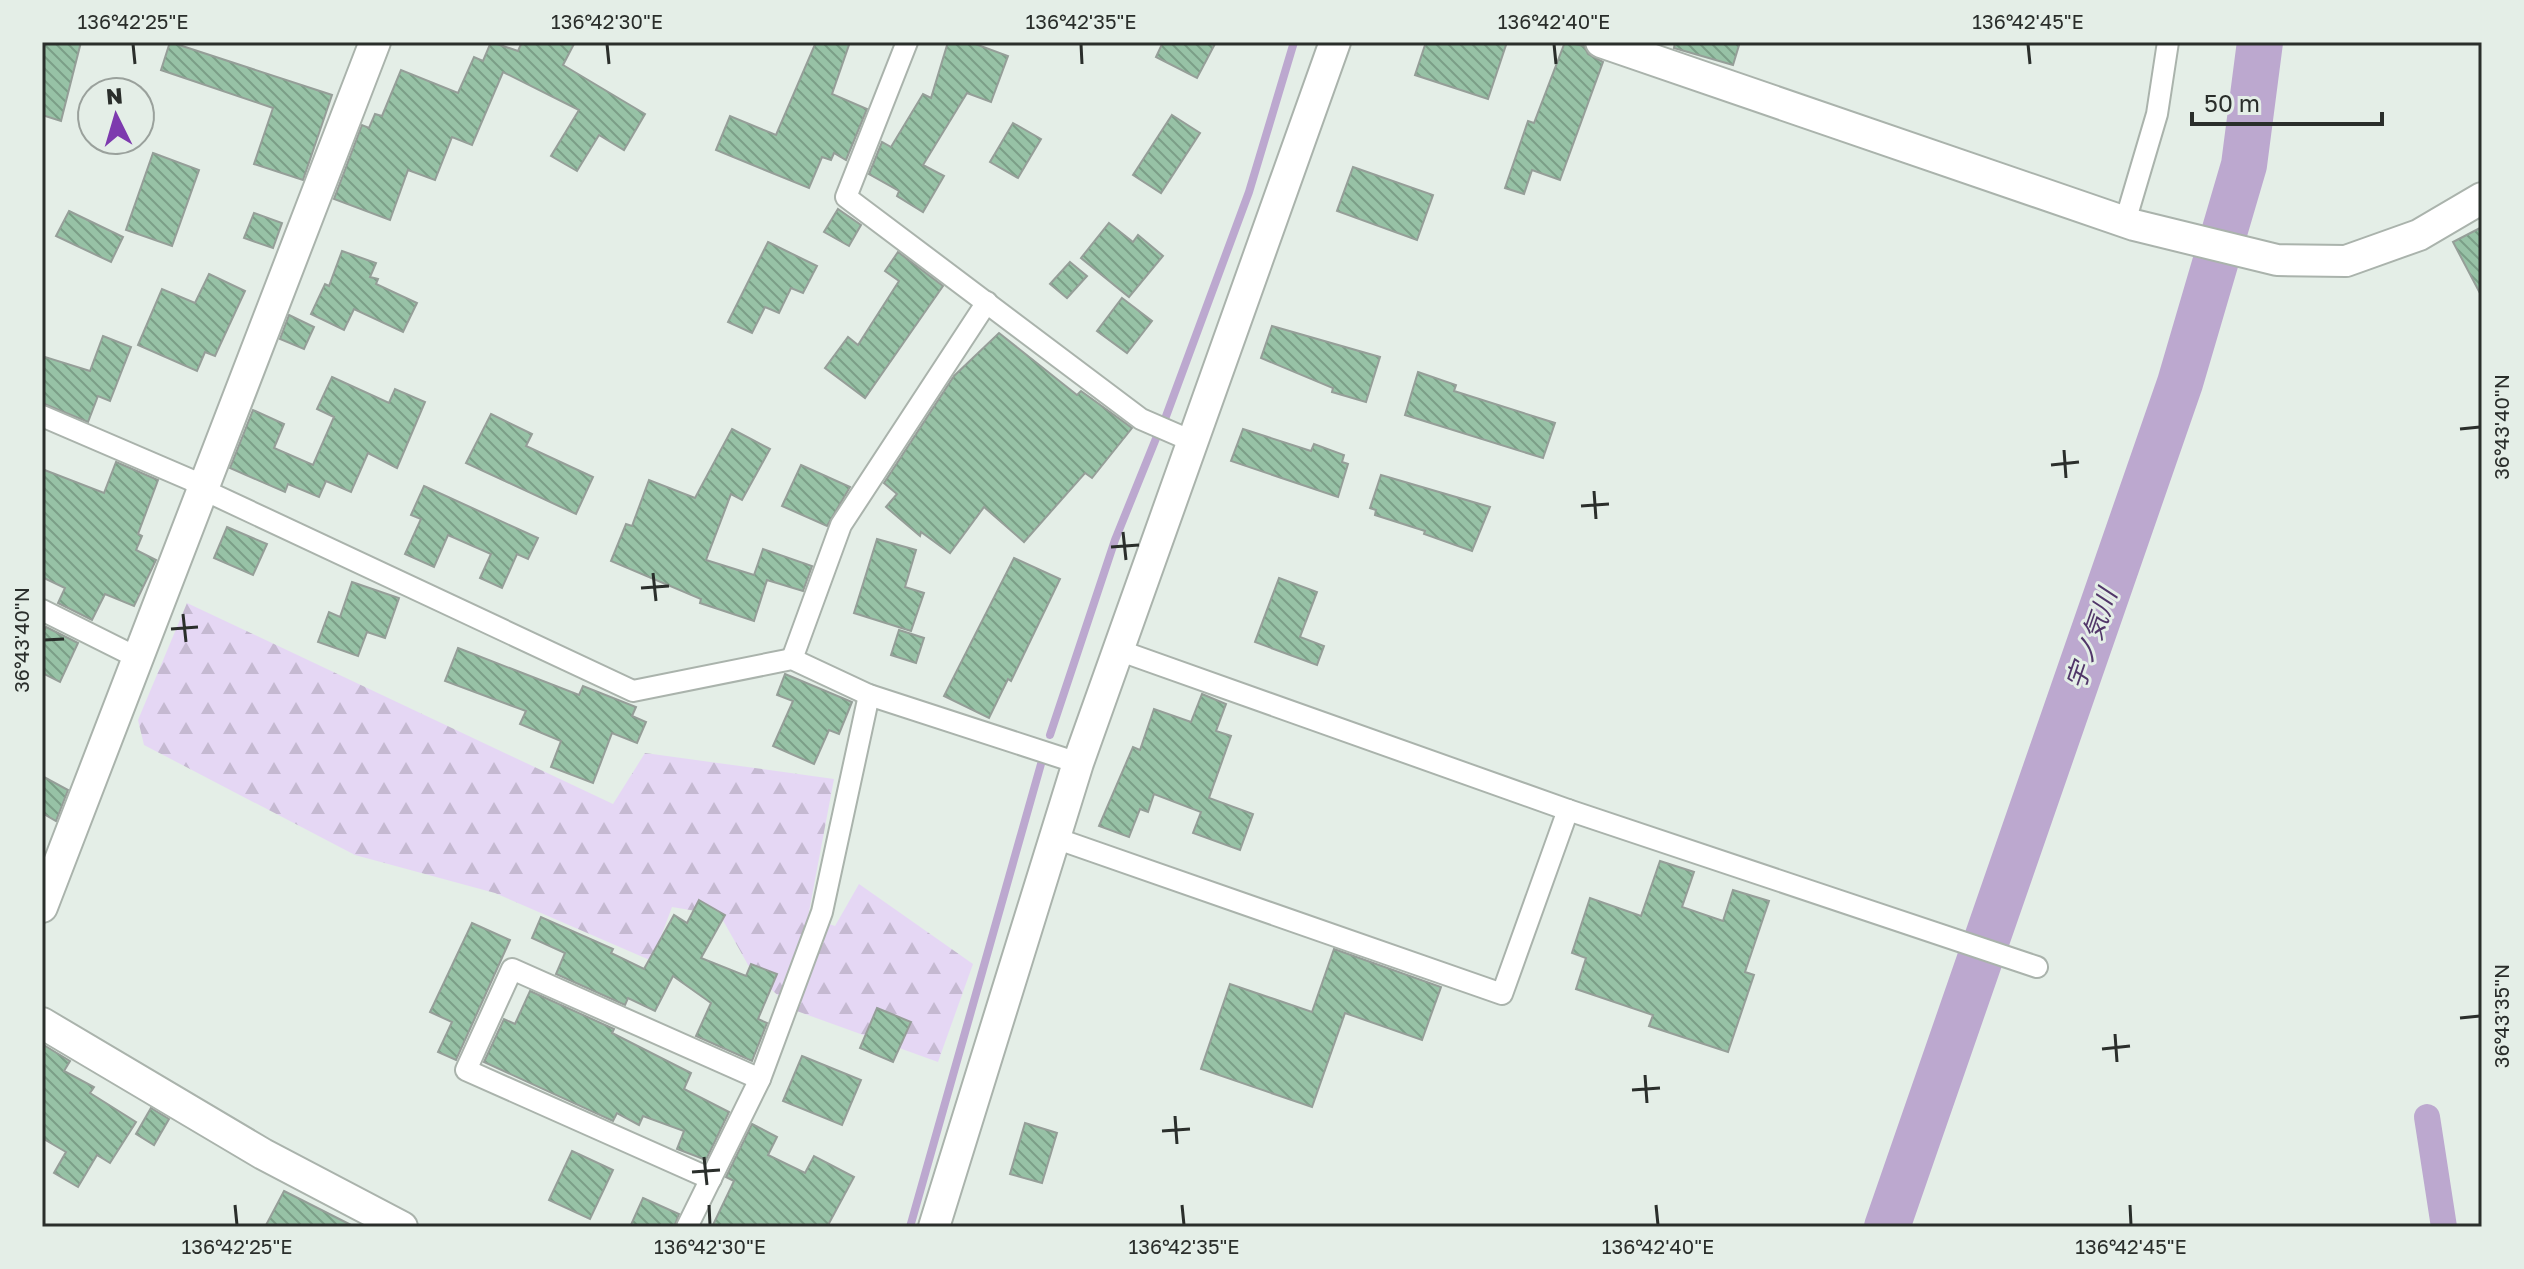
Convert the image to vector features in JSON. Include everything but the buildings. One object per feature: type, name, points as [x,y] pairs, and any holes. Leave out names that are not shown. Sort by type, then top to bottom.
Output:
[{"type":"street","points":[[42,907],[375,42]]},
{"type":"street","points":[[907,42],[846,197],[1141,419],[1194,442]]},
{"type":"street","points":[[934,1227],[1078,763],[1335,42]]},
{"type":"street","points":[[1601,42],[2129,223],[2277,260],[2346,261],[2419,235],[2482,198]]},
{"type":"street","points":[[2129,223],[2157,114],[2168,42]]},
{"type":"street","points":[[792,659],[841,525],[987,302]]},
{"type":"street","points":[[42,416],[191,480],[204,490],[633,691],[792,659],[869,695],[1078,763]]},
{"type":"street","points":[[42,610],[138,658]]},
{"type":"street","points":[[1118,650],[1568,810],[1917,924],[2037,967]]},
{"type":"street","points":[[687,1227],[760,1079],[822,912],[869,695]]},
{"type":"street","points":[[1055,838],[1502,994],[1568,810]]},
{"type":"street","points":[[711,1179],[466,1070],[512,969],[760,1079]]},
{"type":"street","points":[[42,1023],[263,1154],[402,1227]]},
{"type":"green space","points":[[187,603],[613,804],[645,753],[834,779],[808,917],[835,926],[859,884],[973,964],[938,1062],[794,1010],[752,972],[720,915],[672,907],[652,961],[495,893],[355,855],[144,745],[138,720]]},
{"type":"waterway","points":[[1165,419],[1249,192],[1294,42]]},
{"type":"waterway","name":"宇ノ気川","points":[[1887,1227],[2180,383],[2244,165],[2260,42]]},
{"type":"waterway","points":[[1050,735],[1115,540],[1157,436]]},
{"type":"waterway","points":[[910,1227],[1041,764]]},
{"type":"waterway","points":[[2427,1117],[2444,1227]]}]
